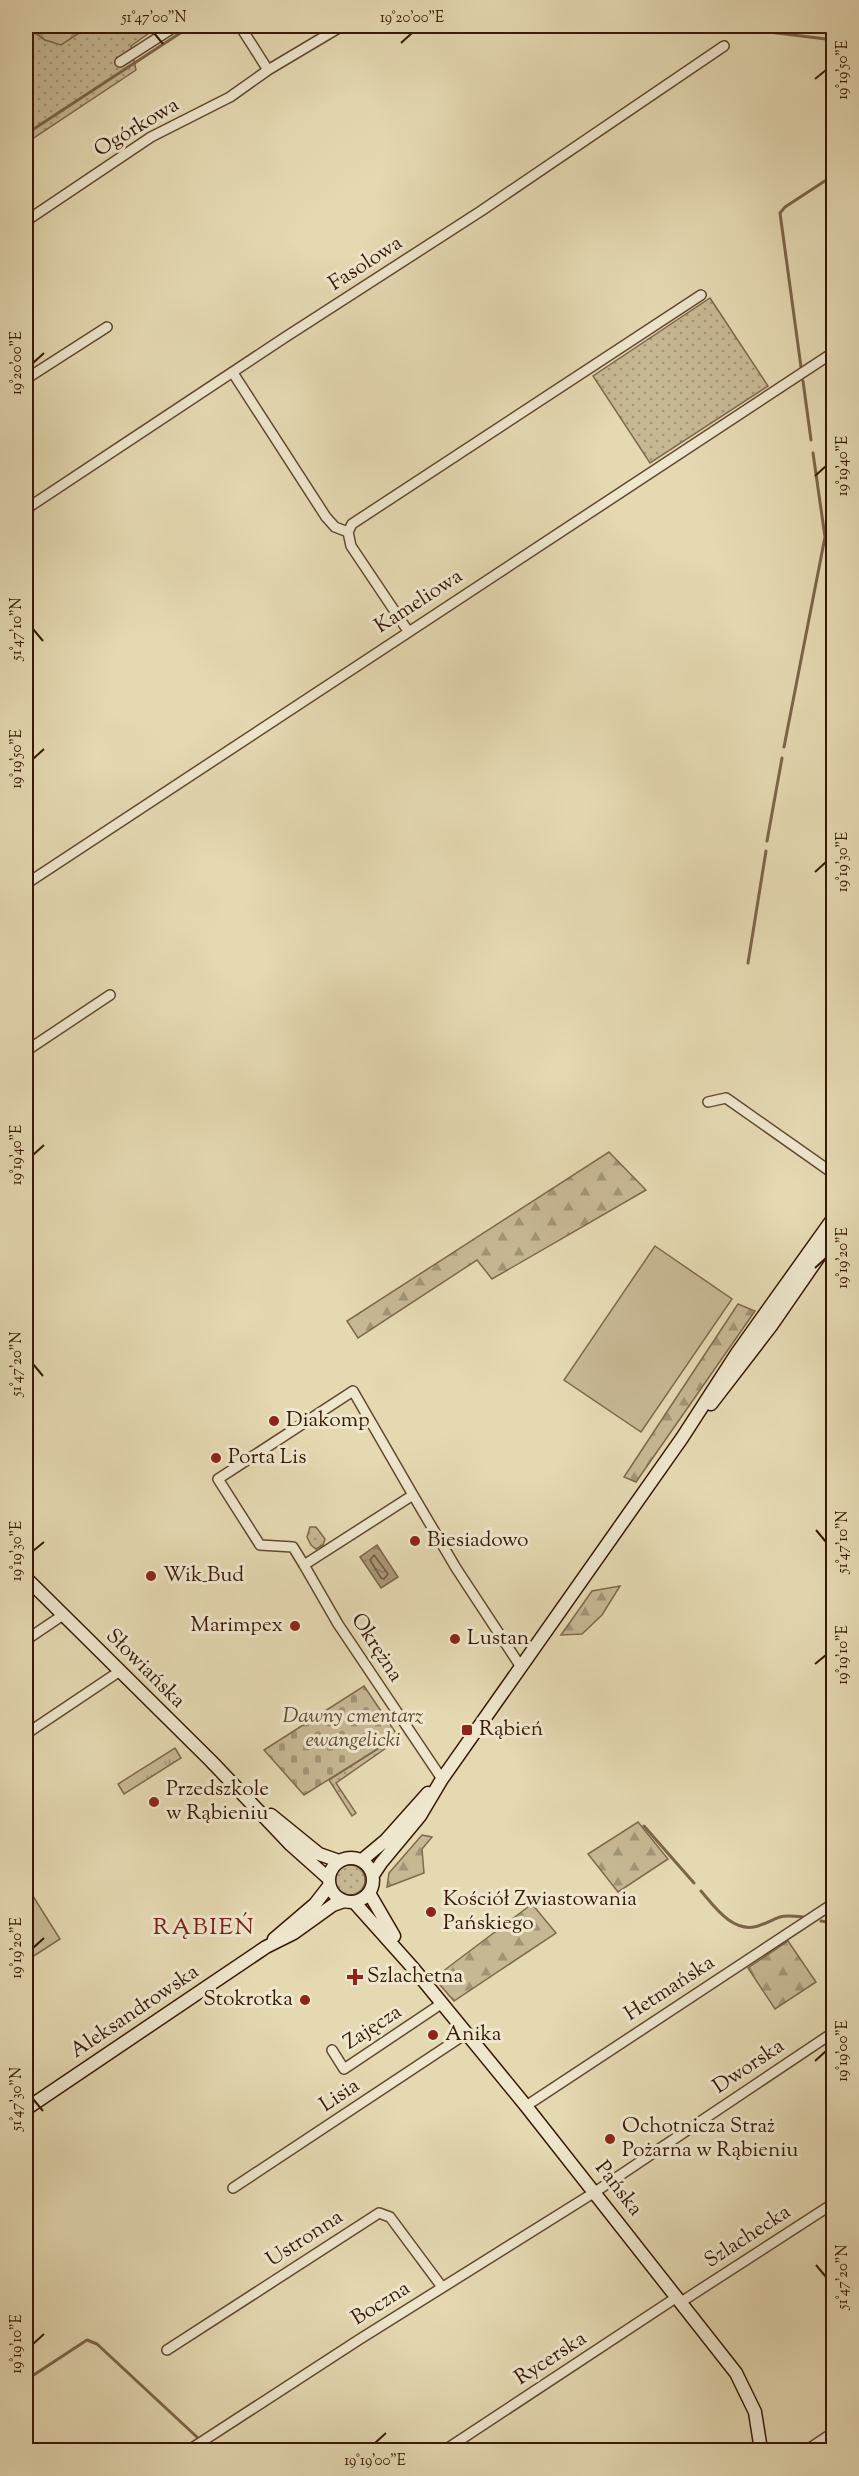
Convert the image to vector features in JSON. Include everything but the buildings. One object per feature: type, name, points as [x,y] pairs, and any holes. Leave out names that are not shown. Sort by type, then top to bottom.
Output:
[{"type":"main road","points":[[766,1322],[834,1217]]},
{"type":"main road","points":[[373,1875],[362,1860],[348,1857],[339,1861],[330,1870],[329,1882],[334,1894],[349,1902],[362,1899],[369,1893],[372,1888],[373,1875],[381,1863],[420,1816],[442,1779],[682,1438],[766,1322],[834,1235]]},
{"type":"main road","name":"Słowiańska","points":[[26,1578],[329,1882]]},
{"type":"main road","points":[[362,1860],[386,1840],[442,1779]]},
{"type":"main road","name":"Słowiańska","points":[[237,1788],[319,1854],[339,1861]]},
{"type":"main road","name":"Aleksandrowska","points":[[26,2109],[266,1947],[315,1904],[329,1882]]},
{"type":"main road","name":"Pańska","points":[[369,1893],[413,1968]]},
{"type":"main road","name":"Aleksandrowska","points":[[266,1947],[294,1933],[333,1905],[349,1902]]},
{"type":"main road","name":"Pańska","points":[[349,1902],[413,1968],[679,2299],[743,2386],[755,2412],[762,2451]]},
{"type":"street","points":[[120,62],[176,26]]},
{"type":"street","points":[[240,26],[268,70]]},
{"type":"street","name":"Ogórkowa","points":[[26,221],[151,137],[230,97],[268,70],[342,26]]},
{"type":"street","name":"Fasolowa","points":[[26,509],[284,338],[482,212],[724,46]]},
{"type":"street","points":[[408,631],[351,546],[348,532],[352,524],[701,296]]},
{"type":"street","points":[[26,379],[107,327]]},
{"type":"street","name":"Kameliowa","points":[[26,884],[834,352]]},
{"type":"street","points":[[233,373],[326,517],[335,526],[348,532]]},
{"type":"street","points":[[26,1052],[110,995]]},
{"type":"street","points":[[708,1102],[726,1098],[834,1173]]},
{"type":"street","name":"Okrężna","points":[[442,1779],[338,1624],[293,1547],[260,1545],[218,1479],[353,1391],[456,1568],[521,1667]]},
{"type":"street","points":[[304,1565],[412,1495]]},
{"type":"street","points":[[26,1640],[63,1615]]},
{"type":"street","points":[[26,1734],[120,1671]]},
{"type":"street","name":"Hetmańska","points":[[526,2106],[834,1903]]},
{"type":"street","name":"Zajęcza","points":[[332,2050],[344,2069],[441,2004]]},
{"type":"street","name":"Dworska","points":[[595,2192],[834,2032]]},
{"type":"street","name":"Lisia","points":[[233,2188],[467,2033]]},
{"type":"street","name":"Boczna","points":[[189,2451],[595,2192]]},
{"type":"street","name":"Szlachecka","points":[[679,2299],[834,2203]]},
{"type":"street","name":"Ustronna","points":[[167,2350],[379,2213],[390,2217],[442,2288]]},
{"type":"street","name":"Rycerska","points":[[445,2451],[679,2299]]},
{"type":"street","points":[[807,2451],[834,2432]]},
{"type":"green space","points":[[26,26],[90,26],[61,45],[45,40]]},
{"type":"green space","points":[[90,26],[145,26],[149,33],[131,46],[136,70],[26,143],[26,27],[45,40],[82,32]]},
{"type":"green space","points":[[710,298],[768,386],[650,463],[593,376]]},
{"type":"green space","points":[[609,1152],[646,1190],[492,1279],[477,1260],[358,1338],[347,1321]]},
{"type":"green space","points":[[655,1246],[732,1299],[641,1432],[564,1380]]},
{"type":"green space","points":[[738,1304],[755,1311],[636,1482],[624,1477]]},
{"type":"green space","points":[[310,1527],[316,1527],[325,1539],[323,1545],[316,1549],[307,1537]]},
{"type":"green space","points":[[620,1586],[602,1615],[582,1634],[561,1635],[592,1591]]},
{"type":"green space","name":"Dawny cmentarz ewangelicki","points":[[364,1686],[398,1736],[304,1795],[264,1750]]},
{"type":"green space","points":[[398,1736],[399,1739],[336,1783],[356,1813],[352,1816],[329,1780]]},
{"type":"green space","points":[[175,1748],[181,1758],[124,1794],[118,1784]]},
{"type":"green space","points":[[638,1822],[668,1859],[618,1892],[588,1854]]},
{"type":"green space","points":[[422,1835],[432,1837],[422,1849],[424,1873],[387,1887],[389,1873]]},
{"type":"green space","points":[[350,1865],[361,1869],[365,1880],[361,1891],[350,1895],[339,1891],[335,1880],[339,1869]]},
{"type":"green space","points":[[26,1885],[60,1939],[26,1961]]},
{"type":"green space","points":[[532,1904],[556,1933],[454,2001],[434,1978]]},
{"type":"green space","points":[[788,1941],[816,1982],[775,2009],[748,1968]]},
{"type":"water","points":[[377,1545],[398,1577],[381,1588],[360,1557]]},
{"type":"waterway","points":[[26,134],[191,26]]},
{"type":"waterway","points":[[629,26],[651,26]]},
{"type":"waterway","points":[[718,26],[834,40]]},
{"type":"waterway","points":[[801,367],[780,213],[785,207],[834,175]]},
{"type":"waterway","points":[[803,381],[811,440]]},
{"type":"waterway","points":[[784,747],[825,537],[813,453]]},
{"type":"waterway","points":[[767,841],[782,758]]},
{"type":"waterway","points":[[748,963],[766,851]]},
{"type":"waterway","points":[[644,1826],[694,1883]]},
{"type":"waterway","points":[[701,1891],[718,1911],[740,1926],[758,1926],[783,1916],[803,1917]]},
{"type":"waterway","points":[[821,1921],[834,1923]]},
{"type":"waterway","points":[[26,2380],[87,2340],[97,2344],[198,2438]]},
{"type":"waterway","points":[[26,2366],[31,2376]]},
{"type":"waterway","points":[[206,2445],[211,2450]]},
{"type":"place","name":"Diakomp","points":[[274,1421]]},
{"type":"place","name":"Porta Lis","points":[[216,1458]]},
{"type":"place","name":"Biesiadowo","points":[[415,1541]]},
{"type":"place","name":"Wik_Bud","points":[[151,1576]]},
{"type":"place","name":"Marimpex","points":[[295,1626]]},
{"type":"place","name":"Lustan","points":[[455,1639]]},
{"type":"place","name":"Rąbień","points":[[467,1730]]},
{"type":"place","name":"Przedszkole w Rąbieniu","points":[[154,1802]]},
{"type":"place","name":"Kościół Zwiastowania Pańskiego","points":[[431,1912]]},
{"type":"place","name":"Szlachetna","points":[[355,1977]]},
{"type":"place","name":"Stokrotka","points":[[305,2000]]},
{"type":"place","name":"Anika","points":[[433,2035]]},
{"type":"place","name":"Ochotnicza Straż Pożarna w Rąbieniu","points":[[610,2139]]},
{"type":"district","name":"RĄBIEŃ","points":[[204,1928]]}]
